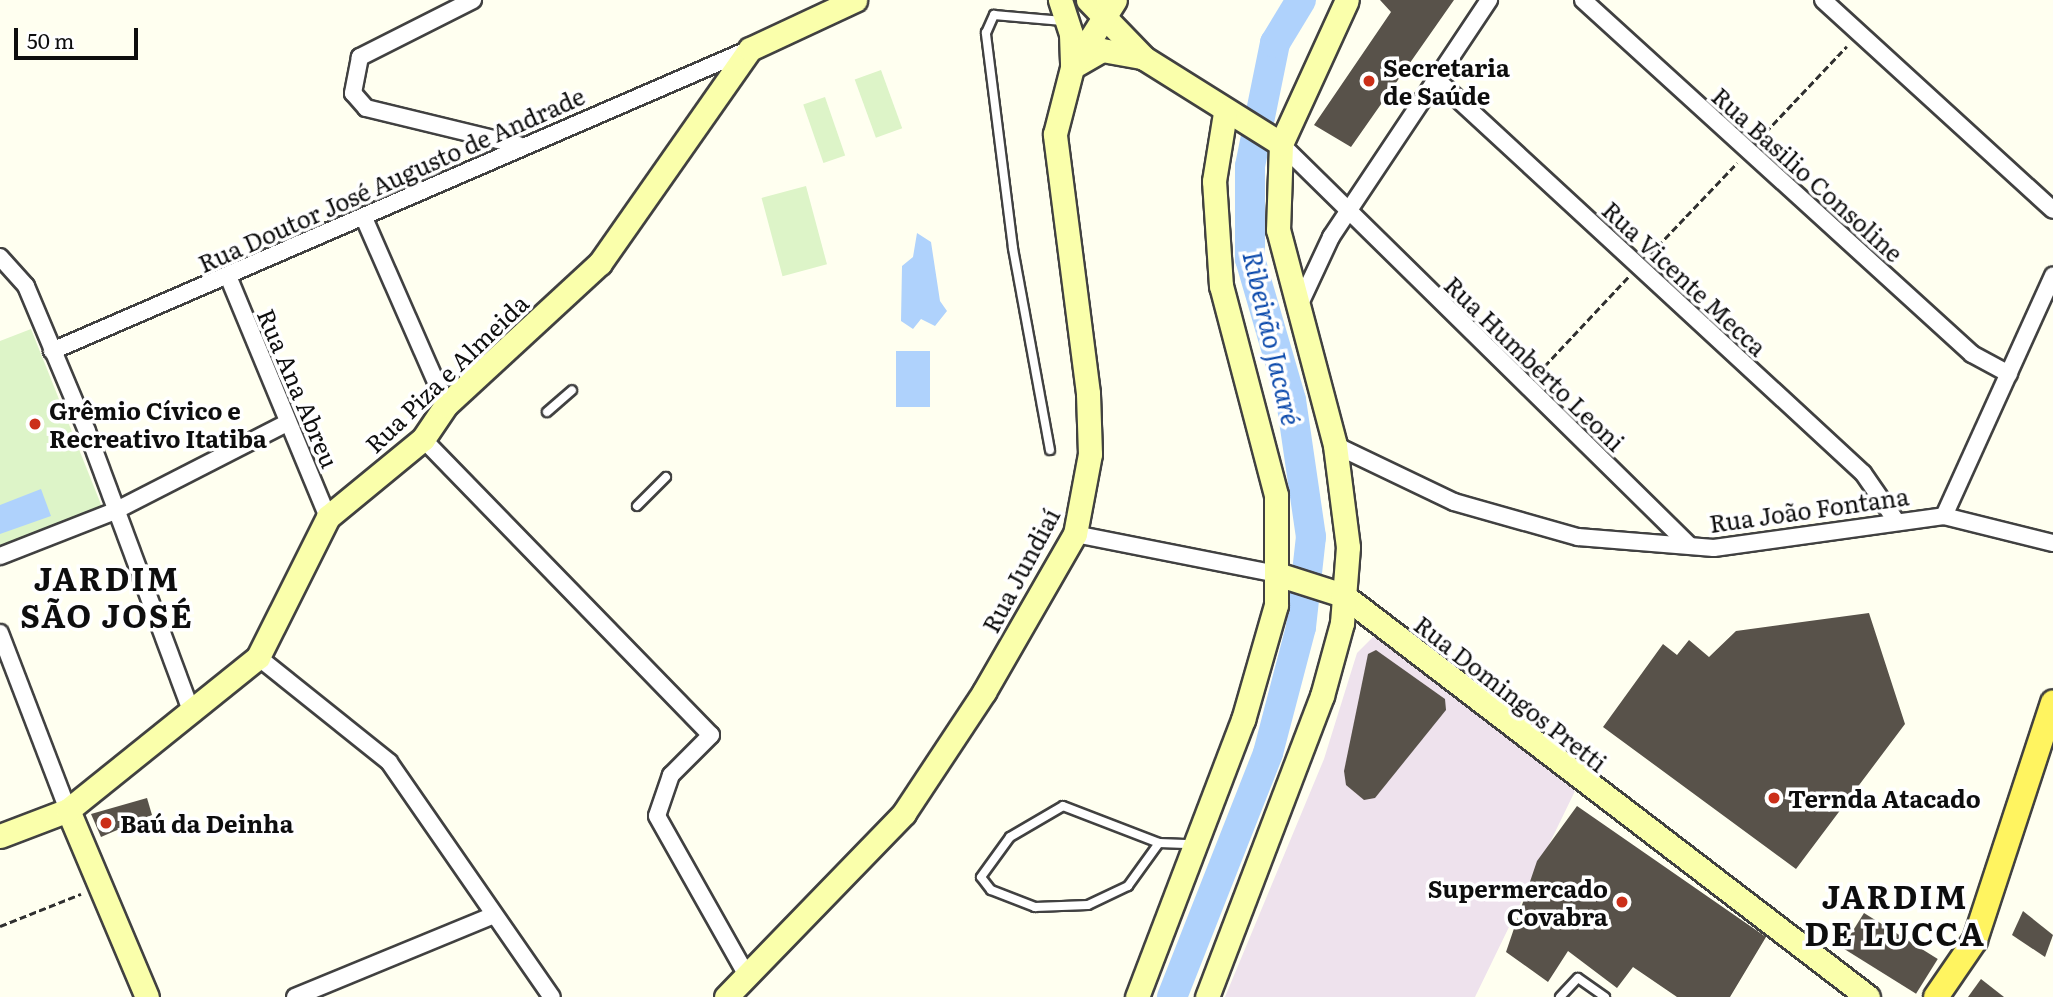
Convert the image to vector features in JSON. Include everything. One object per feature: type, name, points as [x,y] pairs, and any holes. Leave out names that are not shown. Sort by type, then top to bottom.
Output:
[{"type":"main road","points":[[750,49],[855,0]]},
{"type":"main road","points":[[1060,0],[1068,22],[1072,68],[1102,50],[1144,58]]},
{"type":"main road","points":[[1207,997],[1322,696],[1348,547],[1335,445],[1296,312],[1278,230],[1274,140],[1347,0]]},
{"type":"main road","points":[[1102,5],[1144,58],[1230,116],[1274,140]]},
{"type":"main road","name":"Rua Jundiaí","points":[[726,997],[904,813],[984,692],[1074,534],[1090,454],[1088,393],[1055,134],[1072,68],[1102,5]]},
{"type":"main road","name":"Rua Piza e Almeida","points":[[0,836],[68,810],[258,657],[328,517],[423,439],[446,405],[608,254],[750,49]]},
{"type":"main road","points":[[1137,997],[1243,720],[1282,575],[1276,495],[1221,286],[1214,181],[1230,116]]},
{"type":"main road","name":"Rua Domingos Pretti","points":[[1282,575],[1339,595],[1868,997]]},
{"type":"main road","points":[[1936,997],[1975,940],[2053,704]]},
{"type":"main road","points":[[68,810],[147,997]]},
{"type":"street","points":[[473,0],[360,57],[353,93],[366,108],[519,145]]},
{"type":"street","points":[[1296,312],[1348,213],[1489,0]]},
{"type":"street","name":"Rua Basilio Consoline","points":[[1583,0],[1972,354],[2009,374]]},
{"type":"street","points":[[1823,0],[2053,210]]},
{"type":"street","name":"Rua Doutor José Augusto de Andrade","points":[[52,351],[364,218],[519,145],[750,49]]},
{"type":"street","name":"Rua Vicente Mecca","points":[[1436,79],[1863,473],[1894,518]]},
{"type":"street","name":"Rua Humberto Leoni","points":[[1274,140],[1689,545]]},
{"type":"street","points":[[364,218],[446,405]]},
{"type":"street","points":[[0,257],[26,286],[191,710]]},
{"type":"street","name":"Rua Ana Abreu","points":[[228,276],[328,517]]},
{"type":"street","points":[[1944,516],[2053,276]]},
{"type":"street","points":[[0,556],[115,512],[287,423]]},
{"type":"street","points":[[423,439],[711,735],[671,775],[657,816],[746,974]]},
{"type":"street","name":"Rua João Fontana","points":[[1335,445],[1454,502],[1578,537],[1714,548],[1894,518],[1944,516],[2053,543]]},
{"type":"street","name":"Rua Domingos Pretti","points":[[1074,534],[1282,575]]},
{"type":"street","points":[[0,633],[68,810]]},
{"type":"street","points":[[258,657],[389,762],[552,997]]},
{"type":"street","points":[[295,997],[494,915]]},
{"type":"lane","points":[[1050,450],[1013,248],[986,33],[994,15],[1068,22]]},
{"type":"lane","points":[[547,412],[572,390]]},
{"type":"lane","points":[[637,506],[666,477]]},
{"type":"lane","points":[[1159,843],[1128,886],[1088,905],[1035,907],[991,890],[981,877],[1010,837],[1063,806],[1159,843],[1195,844]]},
{"type":"lane","points":[[1560,997],[1578,978],[1605,997]]},
{"type":"path","points":[[1525,386],[1859,33]]},
{"type":"path","points":[[0,926],[100,887]]},
{"type":"shaded area","points":[[1375,635],[1575,791],[1475,997],[1225,997],[1324,759],[1357,653]]},
{"type":"green space","points":[[881,70],[902,128],[876,138],[855,80]]},
{"type":"green space","points":[[825,97],[845,156],[823,163],[803,104]]},
{"type":"green space","points":[[806,186],[827,264],[783,276],[762,198]]},
{"type":"green space","name":"Grêmio Cívico e Recreativo Itatiba","points":[[31,329],[102,507],[0,547],[0,341]]},
{"type":"water","points":[[917,233],[931,242],[940,301],[947,311],[935,326],[921,319],[913,329],[901,321],[902,266],[913,257]]},
{"type":"water","points":[[896,351],[930,351],[930,407],[896,407]]},
{"type":"water","points":[[41,489],[51,516],[0,534],[0,505]]},
{"type":"building","name":"Secretaria de Saúde","points":[[1380,0],[1454,0],[1351,147],[1314,125],[1391,12]]},
{"type":"building","name":"Ternda Atacado","points":[[1869,613],[1905,724],[1796,869],[1603,727],[1663,644],[1677,655],[1689,640],[1709,657],[1736,631]]},
{"type":"building","points":[[1376,650],[1445,699],[1446,710],[1375,798],[1364,800],[1346,785],[1344,771],[1368,654]]},
{"type":"building","points":[[147,798],[152,815],[101,837],[91,814]]},
{"type":"building","name":"Supermercado Covabra","points":[[1577,806],[1766,937],[1730,997],[1677,997],[1633,967],[1617,988],[1568,951],[1548,982],[1506,952],[1537,861]]},
{"type":"building","points":[[2023,911],[2053,935],[2045,957],[2012,935]]},
{"type":"building","points":[[1864,913],[1938,959],[1916,994],[1842,948]]},
{"type":"building","points":[[1981,979],[2004,997],[1968,997]]},
{"type":"waterway","name":"Ribeirão Jacaré","points":[[1172,997],[1268,753],[1301,627],[1311,537],[1291,400],[1250,259],[1250,166],[1275,43],[1301,0]]},
{"type":"place","name":"Secretaria de Saúde","points":[[1369,81]]},
{"type":"place","name":"Grêmio Cívico e Recreativo Itatiba","points":[[35,424]]},
{"type":"place","name":"Ternda Atacado","points":[[1774,798]]},
{"type":"place","name":"Baú da Deinha","points":[[106,823]]},
{"type":"place","name":"Supermercado Covabra","points":[[1622,902]]},
{"type":"district","name":"JARDIM SÃO JOSÉ","points":[[107,596]]},
{"type":"district","name":"JARDIM DE LUCCA","points":[[1895,914]]}]
